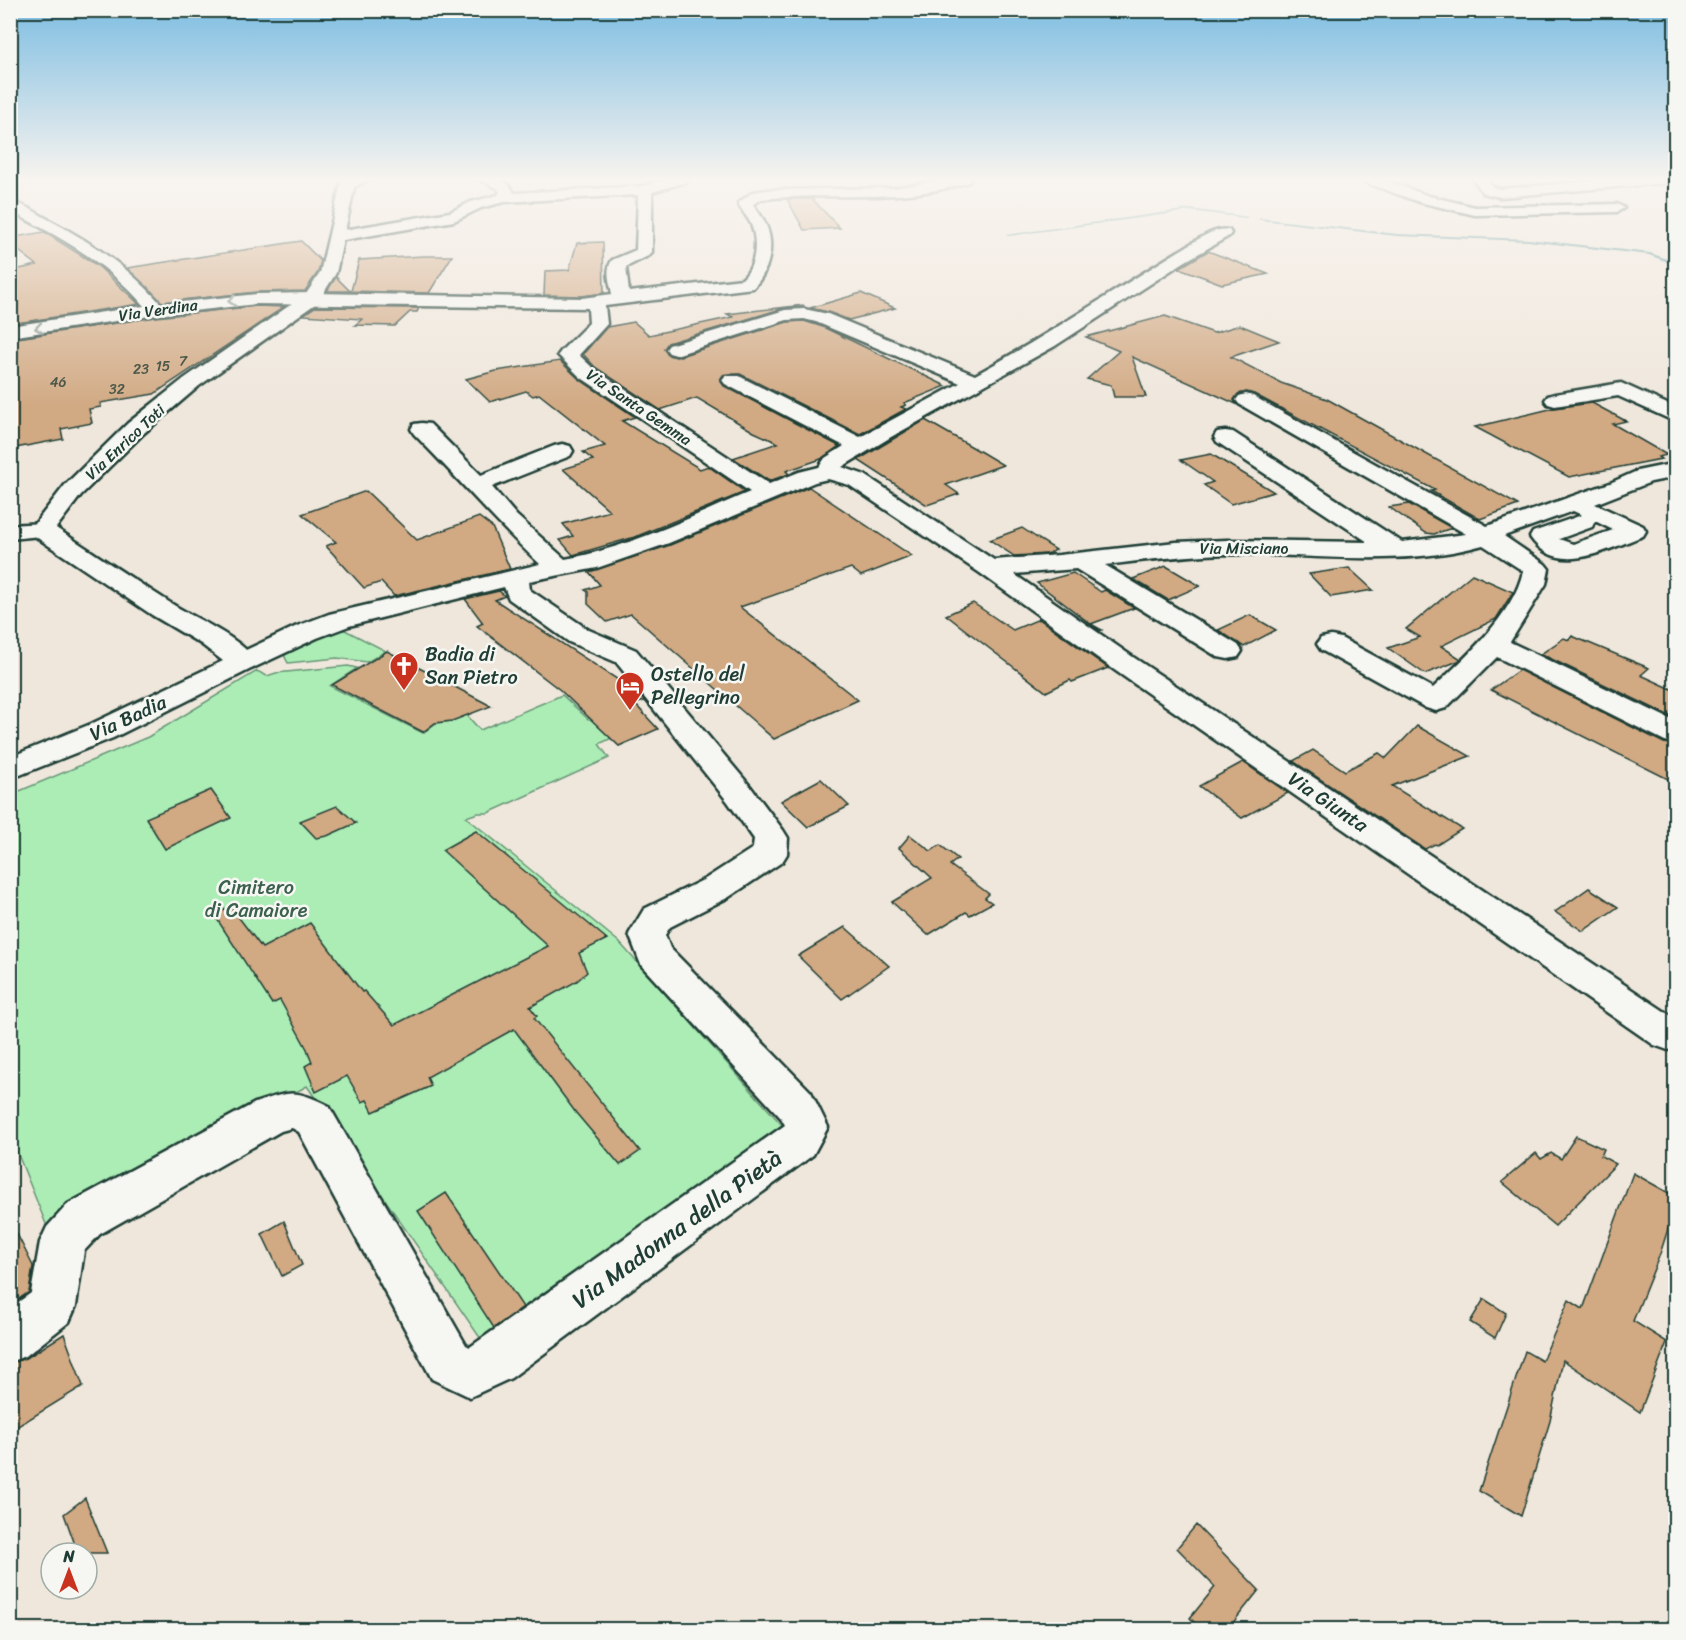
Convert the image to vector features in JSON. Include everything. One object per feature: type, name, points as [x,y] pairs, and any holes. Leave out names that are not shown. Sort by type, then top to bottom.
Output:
[{"type":"street","points":[[93,256],[141,290],[156,310]]},
{"type":"street","name":"Via Enrico Toti","points":[[42,530],[73,490],[136,428],[192,382],[312,298],[328,273],[333,256]]},
{"type":"street","points":[[621,298],[615,271],[618,264],[636,256]]},
{"type":"street","name":"Via Verdina","points":[[10,332],[156,310],[257,299],[596,303],[621,298],[736,286],[751,281],[758,268],[760,256]]},
{"type":"street","points":[[989,568],[857,480],[828,472],[833,464],[860,446],[1093,315],[1185,256]]},
{"type":"street","name":"Via Santa Gemma","points":[[596,303],[598,324],[568,356],[587,373],[766,493]]},
{"type":"street","points":[[676,349],[785,315],[804,314],[822,318],[975,382]]},
{"type":"street","points":[[732,380],[860,446]]},
{"type":"street","points":[[1555,400],[1621,389],[1676,416]]},
{"type":"street","points":[[1246,400],[1331,449],[1428,499],[1489,535],[1536,569],[1533,584],[1494,645],[1436,702],[1331,644]]},
{"type":"street","points":[[422,429],[478,485],[507,519],[558,567]]},
{"type":"street","points":[[1226,437],[1397,550]]},
{"type":"street","points":[[478,485],[562,451]]},
{"type":"street","name":"Via Misciano","points":[[989,568],[1081,561],[1168,550],[1227,547],[1397,550],[1458,544],[1489,535],[1500,528],[1646,476],[1676,470]]},
{"type":"street","name":"Via Badia","points":[[10,769],[102,731],[307,632],[339,620],[515,576],[588,563],[660,538],[807,477],[828,472]]},
{"type":"street","points":[[1573,502],[1601,516]]},
{"type":"street","points":[[10,532],[42,530],[161,609],[210,638],[243,662]]},
{"type":"street","points":[[1081,561],[1228,651]]},
{"type":"street","name":"Via Giunta","points":[[989,568],[1123,663],[1672,1033]]},
{"type":"street","name":"Via Madonna della Pietà","points":[[10,1338],[52,1306],[63,1242],[84,1219],[270,1116],[295,1109],[314,1119],[449,1362],[470,1372],[494,1361],[798,1142],[807,1127],[796,1105],[654,955],[647,934],[657,918],[717,888],[770,854],[771,838],[739,794],[626,656],[579,636],[518,593],[515,576]]},
{"type":"street","points":[[1494,645],[1676,734]]},
{"type":"green space","points":[[334,630],[345,630],[386,651],[367,662],[337,658],[288,663],[284,655]]},
{"type":"green space","name":"Cimitero di Camaiore","points":[[348,666],[357,668],[330,686],[423,733],[436,723],[452,721],[465,713],[480,730],[562,695],[588,719],[599,716],[618,735],[599,744],[609,758],[488,813],[466,817],[619,942],[790,1134],[485,1345],[307,1086],[48,1229],[11,1137],[10,795],[148,737],[257,671],[267,676],[276,673]]},
{"type":"building","points":[[25,256],[81,256],[98,266],[139,304],[11,324],[15,301],[10,302],[10,271],[37,265]]},
{"type":"building","points":[[207,256],[316,256],[321,261],[318,272],[305,291],[257,292],[162,302],[127,268]]},
{"type":"building","points":[[452,256],[429,293],[351,291],[359,260]]},
{"type":"building","points":[[573,256],[603,256],[604,293],[582,296],[544,295],[545,271],[569,270]]},
{"type":"building","points":[[1200,256],[1220,256],[1268,274],[1222,284],[1179,268]]},
{"type":"building","points":[[336,277],[350,291],[327,291]]},
{"type":"building","points":[[861,293],[895,308],[849,320],[810,308]]},
{"type":"building","points":[[803,305],[805,307],[784,308],[668,343],[664,349],[668,355],[677,357],[787,322],[804,321],[823,327],[946,386],[904,403],[906,405],[901,407],[906,409],[860,434],[740,374],[723,375],[720,380],[724,386],[839,446],[821,459],[786,471],[789,474],[769,481],[733,458],[778,443],[754,432],[697,398],[660,410],[595,367],[583,354],[607,327],[634,322],[649,335],[733,317],[727,314]]},
{"type":"building","points":[[257,306],[284,307],[154,394],[100,403],[101,407],[89,409],[92,423],[61,429],[63,439],[10,449],[11,339],[156,317]]},
{"type":"building","points":[[315,307],[419,308],[417,312],[410,312],[395,326],[355,325],[362,319],[303,315]]},
{"type":"building","points":[[1165,316],[1214,333],[1240,325],[1279,341],[1231,357],[1281,383],[1327,399],[1518,505],[1480,519],[1431,491],[1435,490],[1254,394],[1247,392],[1238,394],[1234,400],[1236,404],[1132,357],[1146,397],[1114,397],[1111,385],[1087,379],[1119,351],[1086,337]]},
{"type":"building","points":[[560,361],[579,379],[635,417],[622,421],[700,469],[708,466],[745,492],[635,537],[573,555],[560,540],[573,536],[563,524],[610,511],[563,469],[593,460],[583,452],[605,446],[539,394],[533,396],[526,391],[490,402],[466,379],[496,371]]},
{"type":"building","points":[[1592,403],[1626,421],[1613,424],[1667,455],[1658,457],[1661,459],[1569,477],[1475,427],[1554,408]]},
{"type":"building","points":[[925,420],[1003,465],[946,485],[959,494],[927,505],[858,460]]},
{"type":"building","points":[[1211,454],[1274,492],[1231,504],[1204,485],[1213,482],[1181,460]]},
{"type":"building","points":[[809,487],[912,556],[861,576],[851,568],[740,607],[858,700],[774,739],[631,614],[607,622],[588,604],[588,592],[585,590],[600,585],[589,572],[670,545]]},
{"type":"building","points":[[366,491],[417,540],[479,517],[492,527],[510,569],[394,596],[381,582],[364,588],[326,546],[336,542],[302,514]]},
{"type":"building","points":[[1409,504],[1452,528],[1434,534],[1426,533],[1389,507]]},
{"type":"building","points":[[1022,528],[1056,550],[1047,554],[1014,556],[990,540]]},
{"type":"building","points":[[1166,566],[1200,586],[1168,600],[1133,579]]},
{"type":"building","points":[[1349,568],[1373,590],[1331,597],[1309,574]]},
{"type":"building","points":[[1073,573],[1101,592],[1105,590],[1134,608],[1091,624],[1102,630],[1100,631],[1037,583]]},
{"type":"building","points":[[1472,574],[1513,592],[1496,619],[1441,646],[1461,659],[1425,674],[1388,648],[1420,637],[1406,629]]},
{"type":"building","points":[[499,591],[505,596],[495,600],[637,692],[644,701],[635,704],[658,729],[619,746],[560,690],[477,626],[483,623],[465,599]]},
{"type":"building","points":[[973,603],[1013,630],[1039,619],[1108,668],[1072,682],[1070,680],[1046,692],[946,615]]},
{"type":"building","points":[[1250,615],[1276,630],[1244,647],[1218,630]]},
{"type":"building","points":[[1572,636],[1649,668],[1641,675],[1676,691],[1676,719],[1541,654],[1564,638],[1569,640]]},
{"type":"building","name":"Badia di San Pietro","points":[[387,651],[491,706],[452,721],[435,723],[423,732],[332,685]]},
{"type":"building","points":[[1519,670],[1664,743],[1676,745],[1676,783],[1491,690]]},
{"type":"building","points":[[1417,726],[1470,756],[1392,786],[1462,829],[1437,845],[1425,849],[1293,761],[1313,750],[1345,771],[1379,753],[1386,758]]},
{"type":"building","points":[[1243,762],[1288,793],[1242,818],[1199,786]]},
{"type":"building","points":[[821,779],[849,806],[808,827],[781,801]]},
{"type":"building","points":[[211,790],[231,818],[165,849],[146,818]]},
{"type":"building","points":[[337,806],[356,823],[327,836],[316,838],[300,821]]},
{"type":"building","points":[[476,831],[607,939],[579,953],[587,972],[577,981],[530,1007],[537,1016],[534,1018],[640,1151],[620,1165],[576,1113],[514,1029],[427,1077],[431,1086],[373,1112],[367,1100],[362,1102],[347,1076],[316,1092],[305,1066],[312,1062],[307,1049],[280,1000],[272,1004],[215,916],[230,906],[262,948],[310,923],[362,992],[364,991],[394,1025],[548,946],[442,850]]},
{"type":"building","points":[[910,835],[931,851],[940,845],[958,859],[950,865],[989,894],[985,898],[992,903],[970,915],[966,912],[928,935],[892,902],[932,878],[899,848]]},
{"type":"building","points":[[1589,888],[1618,907],[1583,931],[1555,912]]},
{"type":"building","points":[[845,927],[889,966],[842,999],[798,956]]},
{"type":"building","points":[[1576,1136],[1604,1149],[1601,1156],[1616,1164],[1555,1226],[1502,1182],[1536,1153],[1541,1159],[1551,1153],[1561,1159]]},
{"type":"building","points":[[1633,1173],[1676,1197],[1676,1204],[1660,1254],[1633,1321],[1667,1342],[1640,1412],[1563,1360],[1550,1421],[1521,1516],[1479,1491],[1525,1351],[1542,1361],[1569,1300],[1583,1309]]},
{"type":"building","points":[[446,1193],[523,1307],[494,1328],[418,1211]]},
{"type":"building","points":[[10,1220],[33,1266],[29,1292],[10,1305]]},
{"type":"building","points":[[284,1221],[302,1265],[282,1276],[262,1234]]},
{"type":"building","points":[[1484,1299],[1506,1313],[1495,1338],[1470,1322]]},
{"type":"building","points":[[64,1334],[83,1386],[10,1431],[10,1364],[28,1357]]},
{"type":"building","points":[[85,1498],[107,1553],[99,1553],[99,1541],[74,1541],[64,1514]]},
{"type":"building","points":[[1196,1525],[1259,1590],[1228,1629],[1201,1629],[1190,1618],[1215,1587],[1177,1548]]},
{"type":"waterway","points":[[1654,256],[1676,264]]},
{"type":"place","name":"Badia di San Pietro","points":[[404,692]]},
{"type":"place","name":"Ostello del Pellegrino","points":[[630,712]]}]
